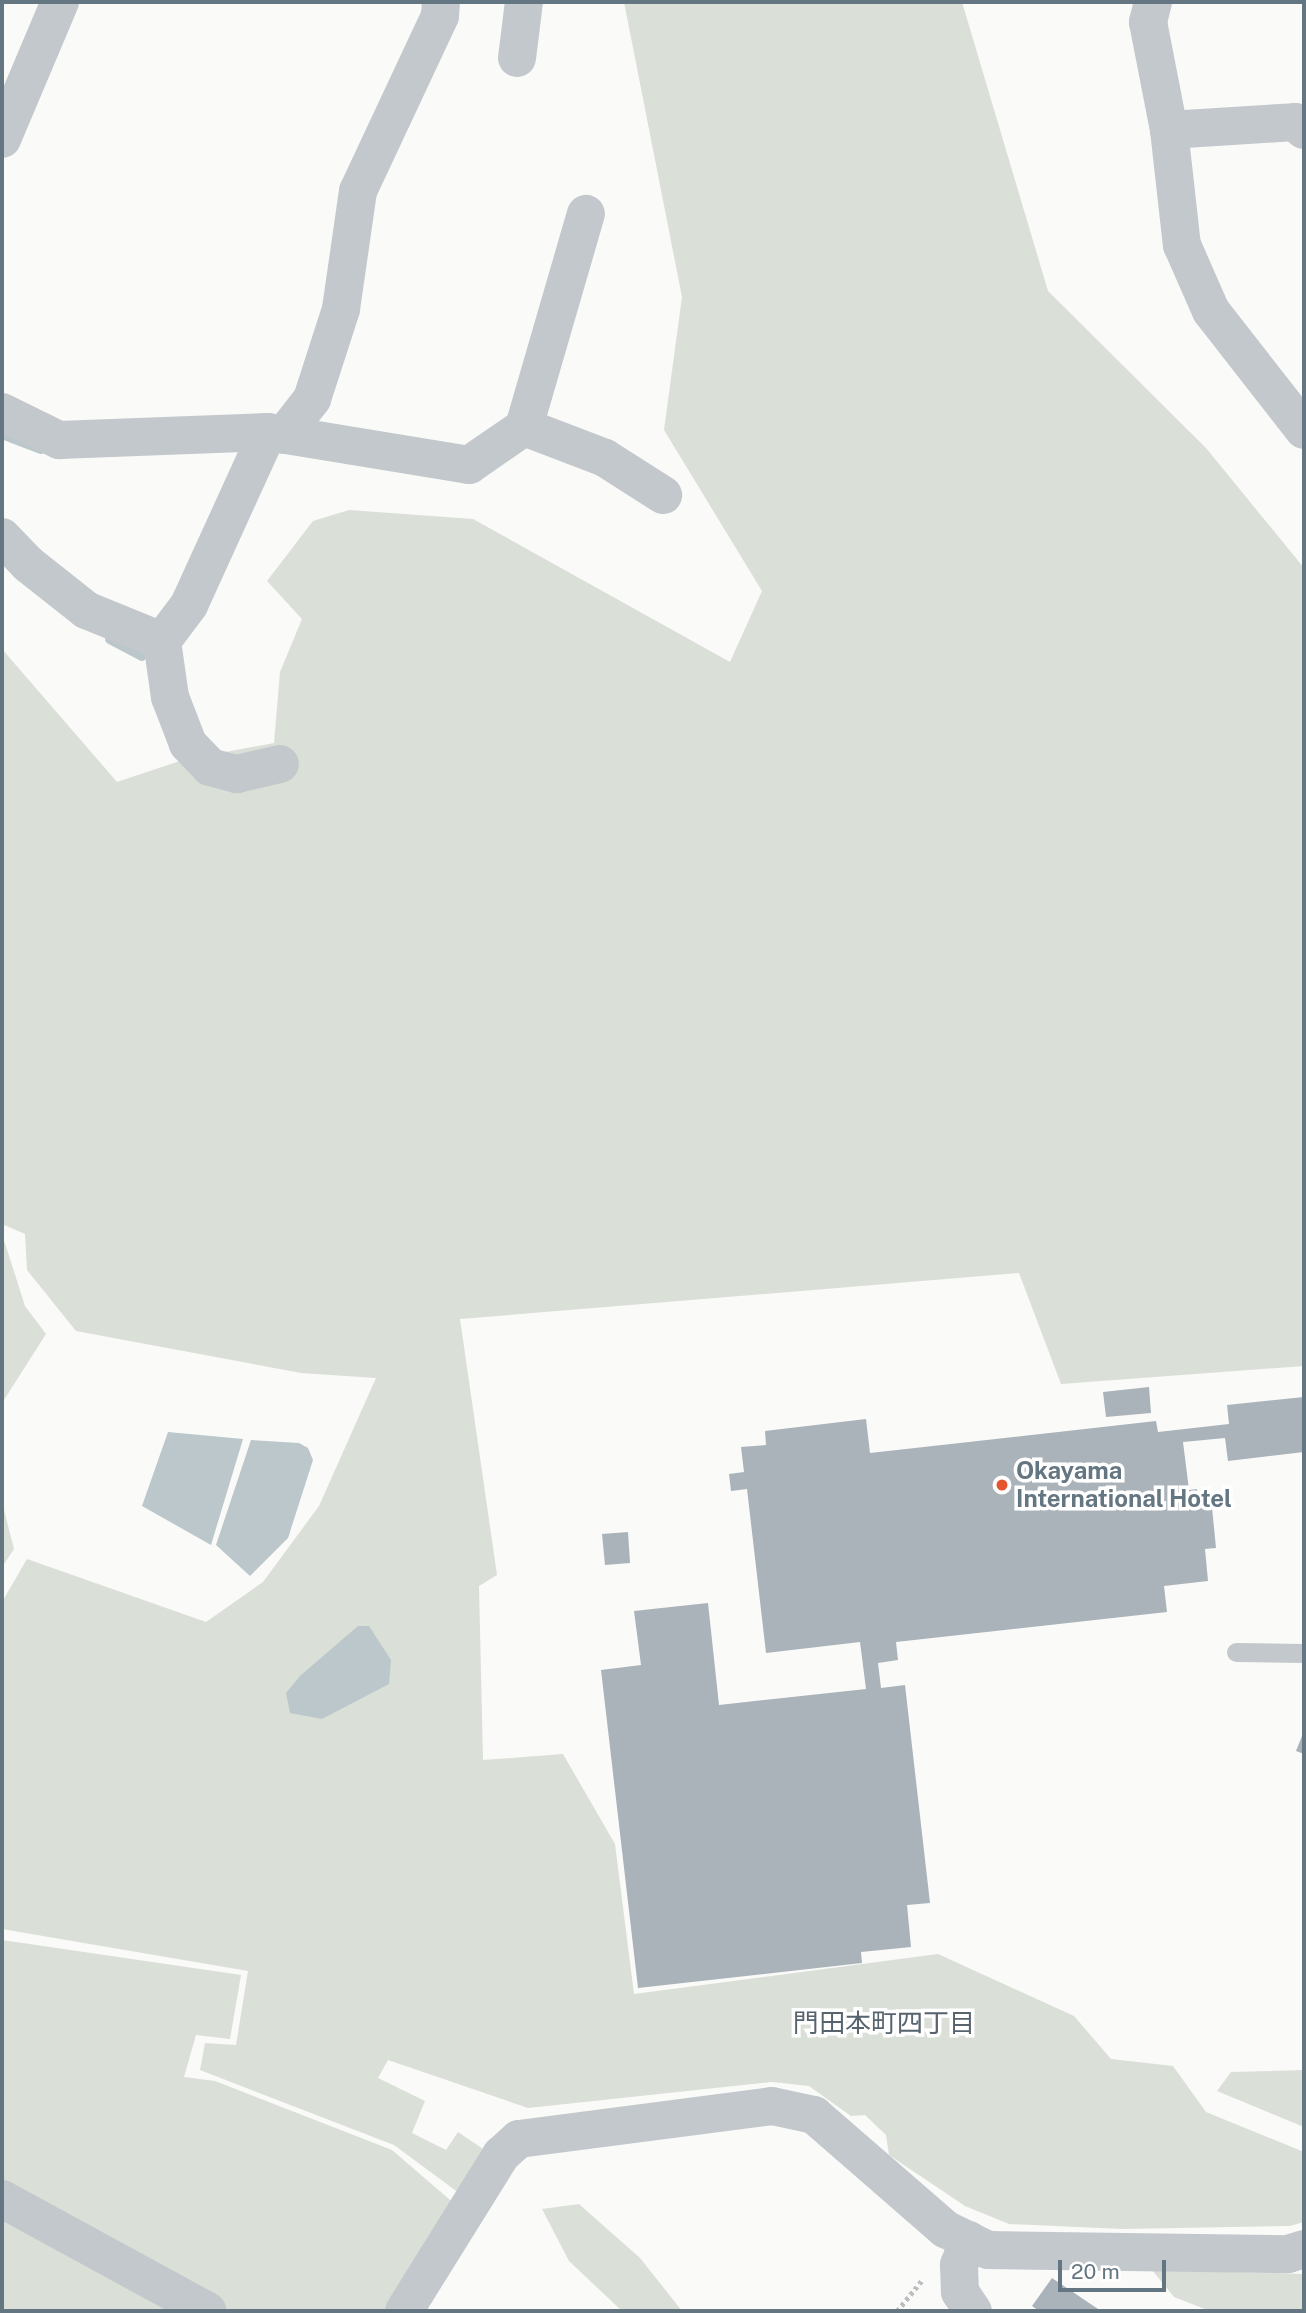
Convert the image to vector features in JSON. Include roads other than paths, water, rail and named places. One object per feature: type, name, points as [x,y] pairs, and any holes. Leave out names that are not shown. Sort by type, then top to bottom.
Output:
[{"type":"street","points":[[2,139],[60,2]]},
{"type":"street","points":[[280,764],[237,774],[210,767],[188,744],[170,696],[162,641],[189,605],[276,434],[312,399],[341,309],[358,191],[440,16],[440,2]]},
{"type":"street","points":[[517,58],[524,2]]},
{"type":"street","points":[[1153,2],[1148,22],[1169,130],[1182,244],[1206,300],[1304,430]]},
{"type":"street","points":[[1169,130],[1295,122],[1304,130]]},
{"type":"street","points":[[2,412],[59,440],[276,434],[469,465],[524,427],[586,214]]},
{"type":"street","points":[[524,427],[605,458],[663,495]]},
{"type":"street","points":[[2,537],[28,565],[86,610],[162,641]]},
{"type":"street","points":[[404,2311],[500,2155],[519,2139],[772,2106],[814,2115],[945,2229],[988,2250],[1288,2253],[1304,2249]]},
{"type":"street","points":[[2,2199],[207,2311]]},
{"type":"street","points":[[969,2240],[960,2265],[960,2292],[973,2311]]},
{"type":"lane","points":[[1236,1652],[1304,1653]]},
{"type":"waterway","points":[[2,434],[41,449]]},
{"type":"waterway","points":[[110,639],[142,656]]},
{"type":"place","name":"Okayama International Hotel","points":[[1002,1485]]},
{"type":"district","name":"門田本町四丁目","points":[[884,2023]]}]
